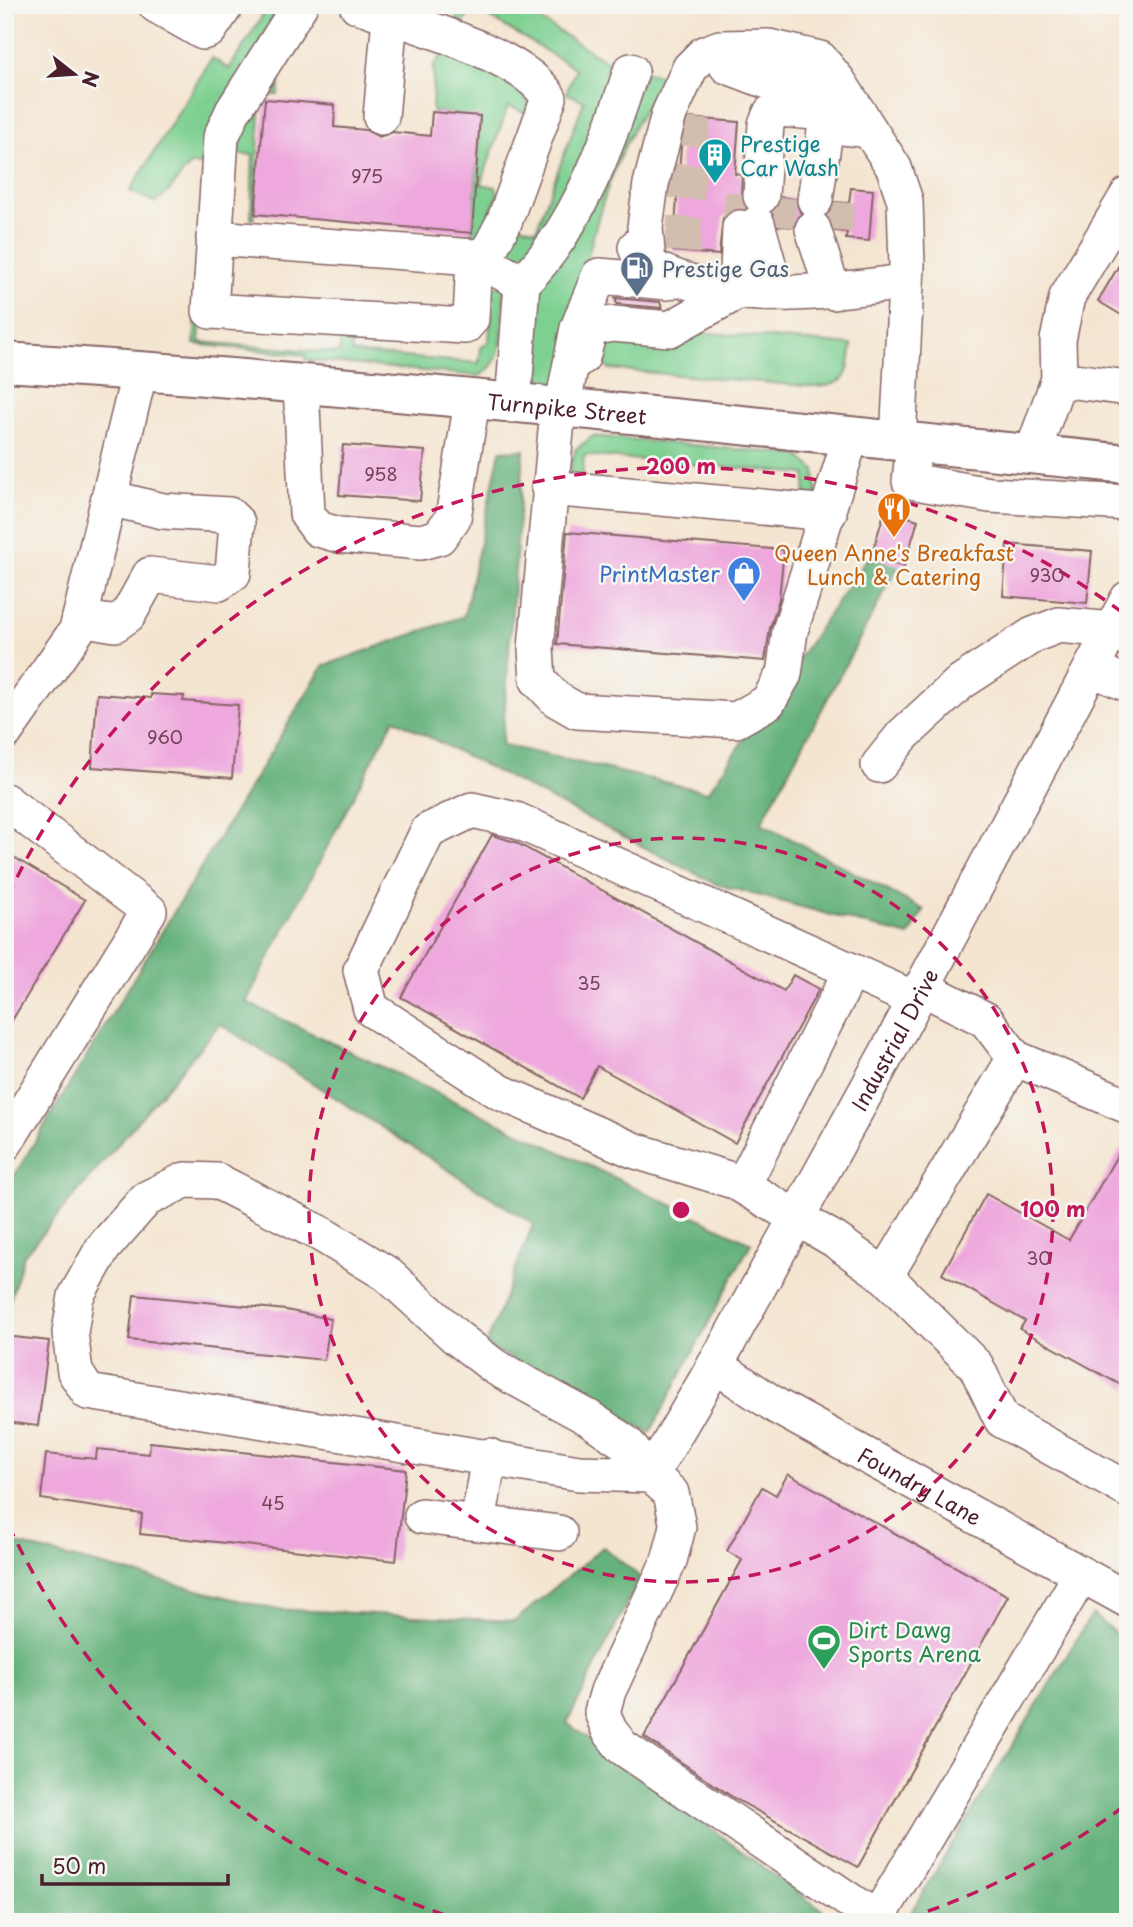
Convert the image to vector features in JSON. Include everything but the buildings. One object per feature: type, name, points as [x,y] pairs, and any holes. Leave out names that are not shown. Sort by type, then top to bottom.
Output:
[{"type":"main road","name":"Turnpike Street","points":[[5,362],[140,370],[1128,464]]},
{"type":"street","points":[[156,5],[203,32],[209,30],[226,5]]},
{"type":"street","points":[[300,5],[226,124],[220,147],[210,311],[465,326],[471,319],[479,259],[504,222],[549,98],[528,75],[469,44],[357,5]]},
{"type":"street","points":[[381,117],[390,17]]},
{"type":"street","points":[[737,292],[685,266],[648,265],[641,261],[632,232],[680,88],[690,68],[704,54],[720,48],[769,47],[815,57],[857,110],[894,168],[905,201],[884,374],[885,440],[910,481],[990,495],[1128,503]]},
{"type":"street","points":[[693,118],[704,79],[714,69],[727,66],[857,110]]},
{"type":"street","points":[[513,405],[522,283],[554,246],[587,184],[631,71]]},
{"type":"street","points":[[787,293],[760,208],[752,113],[762,99],[779,96],[857,110]]},
{"type":"street","points":[[592,319],[613,324],[670,329],[737,292],[760,208],[766,124],[771,113],[780,109],[817,112],[857,110]]},
{"type":"street","points":[[843,291],[825,216],[843,154],[852,150],[857,110]]},
{"type":"street","points":[[1032,454],[1059,379],[1058,340],[1068,297],[1128,195]]},
{"type":"street","points":[[214,238],[479,259],[522,283]]},
{"type":"street","points":[[592,319],[737,292],[843,291],[897,284]]},
{"type":"street","points":[[592,319],[565,409],[549,488],[536,648],[538,680],[556,699],[577,711],[736,720],[768,702],[784,674],[790,631],[829,513],[885,440]]},
{"type":"street","points":[[5,732],[77,629],[140,370]]},
{"type":"street","points":[[1059,379],[1128,388]]},
{"type":"street","points":[[301,385],[307,514],[318,529],[339,535],[421,542],[439,537],[453,518],[472,401]]},
{"type":"street","points":[[549,488],[829,513]]},
{"type":"street","points":[[80,618],[115,624],[128,615],[150,575],[219,583],[233,573],[237,523],[229,515],[163,511],[109,498]]},
{"type":"street","points":[[879,765],[903,735],[961,682],[1033,635],[1059,625],[1120,615]]},
{"type":"street","name":"Industrial Drive","points":[[651,1475],[715,1365],[919,994],[1120,615]]},
{"type":"street","points":[[1092,669],[1128,684]]},
{"type":"street","points":[[5,801],[149,911],[5,1143]]},
{"type":"street","points":[[1128,1106],[1016,1058],[986,1020],[852,971],[516,820],[472,810],[428,831],[361,970],[371,1009],[500,1092],[633,1150],[743,1185],[835,1240],[885,1276],[976,1366],[1002,1420],[1128,1490]]},
{"type":"street","points":[[743,1185],[852,971]]},
{"type":"street","points":[[885,1276],[1016,1058]]},
{"type":"street","points":[[651,1475],[579,1473],[489,1456],[88,1392],[75,1372],[70,1332],[76,1296],[103,1248],[146,1199],[185,1180],[217,1181],[321,1234],[387,1274],[456,1337],[495,1367],[589,1418],[627,1444],[651,1475],[671,1493],[677,1527],[669,1561],[608,1691],[602,1712],[608,1730],[622,1747],[684,1792],[877,1919],[1082,1575]]},
{"type":"street","name":"Foundry Lane","points":[[715,1365],[778,1407],[1128,1600]]},
{"type":"street","points":[[478,1523],[489,1456]]},
{"type":"street","points":[[422,1516],[559,1533]]},
{"type":"green space","points":[[247,5],[286,5],[214,127],[199,342],[339,353],[341,332],[352,333],[352,353],[479,363],[481,348],[489,341],[493,286],[504,286],[500,349],[489,369],[479,376],[306,360],[305,355],[194,344],[206,165],[191,165],[165,195],[154,202],[130,191],[212,58],[229,69],[263,15]]},
{"type":"green space","points":[[462,5],[516,5],[619,69],[590,145],[560,208],[544,234],[527,251],[511,257],[507,250],[520,225],[536,230],[584,101],[566,93],[576,69],[474,8],[462,24],[456,19]]},
{"type":"green space","points":[[453,52],[521,91],[530,104],[526,113],[508,106],[481,184],[496,187],[498,194],[480,237],[469,236],[472,232],[480,117],[432,112],[434,65],[444,53]]},
{"type":"green space","points":[[646,72],[667,77],[624,146],[609,184],[586,264],[562,384],[540,383],[532,364],[539,292]]},
{"type":"green space","points":[[274,73],[280,78],[278,95],[261,95],[254,219],[251,219],[253,155],[235,154],[228,144],[267,75]]},
{"type":"green space","points":[[698,332],[852,345],[848,370],[842,380],[817,387],[609,369],[594,360],[595,353],[606,340]]},
{"type":"green space","points":[[593,436],[798,455],[815,470],[817,496],[805,495],[806,474],[584,455],[582,481],[567,482],[575,450]]},
{"type":"green space","points":[[524,450],[502,745],[708,792],[867,558],[900,563],[761,823],[924,910],[909,936],[716,884],[394,719],[246,1002],[751,1243],[650,1433],[486,1345],[533,1224],[220,1024],[24,1255],[5,1317],[5,1191],[323,666],[464,616],[500,451]]},
{"type":"green space","points":[[5,1541],[273,1609],[515,1621],[603,1547],[640,1577],[567,1723],[838,1922],[5,1922]]},
{"type":"green space","points":[[1092,1614],[1128,1644],[1128,1922],[905,1922]]},
{"type":"tunnel","points":[[682,252],[693,118]]},
{"type":"tunnel","points":[[740,228],[744,175]]},
{"type":"tunnel","points":[[777,226],[780,197]]},
{"type":"tunnel","points":[[835,231],[837,202]]},
{"type":"place","name":"Prestige Car Wash","points":[[715,185]]},
{"type":"place","name":"Prestige Gas","points":[[637,298]]},
{"type":"place","name":"Queen Anne's Breakfast Lunch & Catering","points":[[894,539]]},
{"type":"place","name":"PrintMaster","points":[[744,603]]},
{"type":"place","name":"Dirt Dawg Sports Arena","points":[[824,1671]]}]
